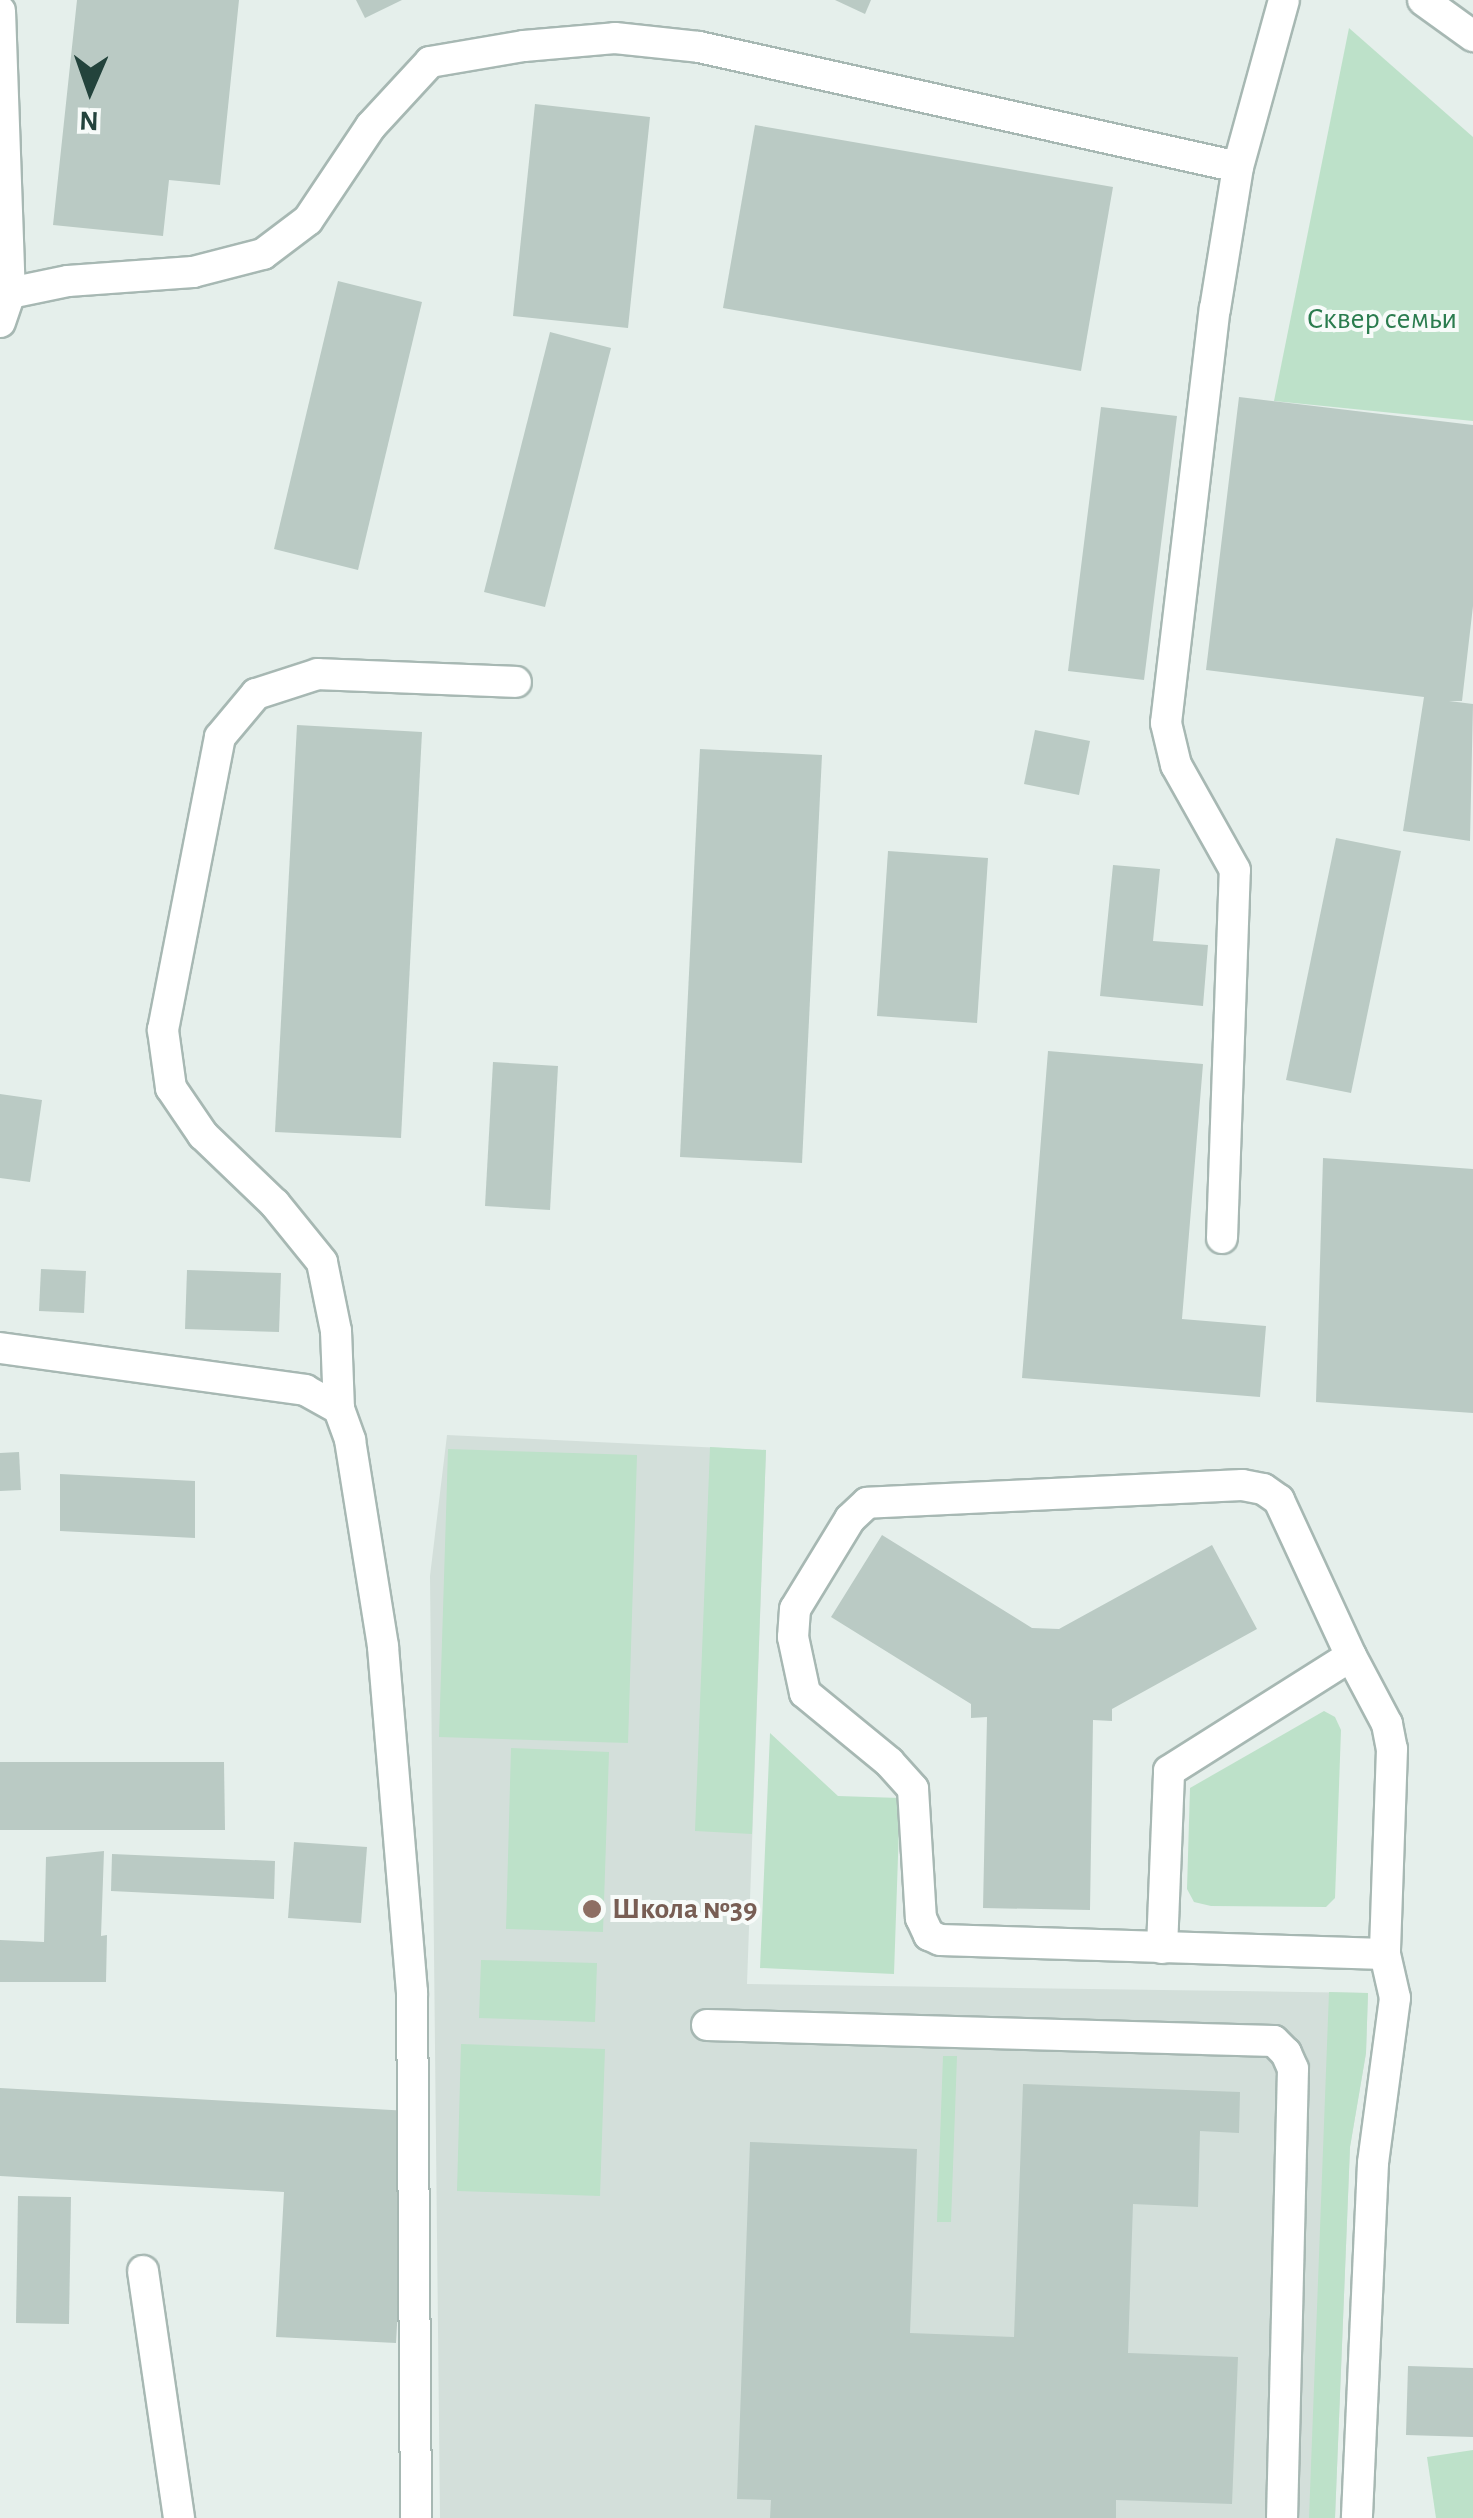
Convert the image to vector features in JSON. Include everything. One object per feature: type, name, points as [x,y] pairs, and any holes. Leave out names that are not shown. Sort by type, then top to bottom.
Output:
[{"type":"street","points":[[1222,1238],[1234,870],[1176,765],[1166,723],[1215,310],[1238,167],[1284,0]]},
{"type":"street","points":[[1423,0],[1473,36]]},
{"type":"street","points":[[0,11],[10,293],[0,322]]},
{"type":"street","points":[[10,293],[68,281],[193,272],[263,254],[308,220],[371,126],[430,62],[524,46],[615,38],[698,47],[1238,167]]},
{"type":"street","points":[[416,2518],[412,1992],[383,1647],[350,1440],[339,1409],[336,1331],[322,1262],[275,1204],[203,1135],[171,1088],[163,1030],[220,737],[256,694],[318,674],[516,682]]},
{"type":"street","points":[[0,1348],[305,1390],[339,1409]]},
{"type":"street","points":[[1358,2518],[1374,2163],[1394,1998],[1386,1954],[1392,1748],[1387,1724],[1279,1500],[1263,1489],[1242,1484],[889,1500],[867,1503],[850,1519],[795,1609],[793,1637],[798,1671],[806,1693],[888,1762],[913,1790],[921,1918],[929,1935],[940,1940],[1386,1954]]},
{"type":"street","points":[[1162,1948],[1169,1771],[1352,1656]]},
{"type":"street","points":[[707,2024],[1274,2041],[1292,2069],[1282,2518]]},
{"type":"street","points":[[144,2271],[179,2518]]},
{"type":"shaded area","name":"Школа №39","points":[[447,1435],[766,1450],[747,1984],[1368,1993],[1366,2053],[1350,2147],[1335,2518],[440,2518],[430,1576]]},
{"type":"green space","name":"Сквер семьи","points":[[1349,28],[1473,137],[1473,421],[1274,401]]},
{"type":"green space","points":[[710,1447],[766,1450],[752,1834],[695,1831]]},
{"type":"green space","points":[[448,1449],[637,1455],[628,1743],[439,1737]]},
{"type":"green space","points":[[1324,1711],[1335,1717],[1341,1730],[1335,1898],[1326,1907],[1211,1906],[1194,1902],[1187,1889],[1190,1788]]},
{"type":"green space","points":[[770,1733],[838,1796],[900,1798],[894,1974],[760,1968]]},
{"type":"green space","points":[[511,1748],[609,1752],[603,1932],[506,1929]]},
{"type":"green space","points":[[481,1960],[597,1963],[595,2022],[479,2018]]},
{"type":"green space","points":[[1329,1992],[1368,1993],[1366,2053],[1350,2147],[1335,2518],[1309,2518]]},
{"type":"green space","points":[[461,2044],[605,2049],[600,2196],[457,2191]]},
{"type":"green space","points":[[943,2056],[957,2056],[951,2222],[937,2222]]},
{"type":"green space","points":[[1473,2450],[1473,2518],[1436,2518],[1427,2457]]},
{"type":"building","points":[[77,0],[239,0],[220,185],[169,180],[163,236],[53,225]]},
{"type":"building","points":[[356,0],[402,0],[365,18]]},
{"type":"building","points":[[835,0],[871,0],[865,14]]},
{"type":"building","points":[[535,104],[650,117],[628,328],[513,316]]},
{"type":"building","points":[[755,125],[1113,187],[1081,371],[723,308]]},
{"type":"building","points":[[338,281],[422,302],[358,570],[274,549]]},
{"type":"building","points":[[550,332],[611,348],[545,607],[484,592]]},
{"type":"building","points":[[1239,397],[1473,425],[1473,606],[1462,701],[1449,701],[1473,704],[1470,841],[1403,831],[1424,697],[1206,670]]},
{"type":"building","points":[[1101,407],[1177,416],[1144,680],[1068,671]]},
{"type":"building","points":[[297,725],[422,732],[401,1138],[275,1132]]},
{"type":"building","points":[[1035,730],[1090,741],[1079,795],[1024,784]]},
{"type":"building","points":[[700,749],[822,755],[802,1163],[680,1157]]},
{"type":"building","points":[[1336,838],[1401,851],[1351,1093],[1286,1080]]},
{"type":"building","points":[[888,851],[988,858],[977,1023],[877,1016]]},
{"type":"building","points":[[1113,865],[1160,869],[1153,941],[1208,945],[1203,1006],[1100,996]]},
{"type":"building","points":[[1048,1051],[1203,1064],[1182,1319],[1266,1326],[1260,1397],[1022,1378]]},
{"type":"building","points":[[493,1062],[558,1066],[550,1210],[485,1206]]},
{"type":"building","points":[[0,1094],[42,1100],[30,1182],[0,1178]]},
{"type":"building","points":[[1323,1158],[1473,1169],[1473,1413],[1316,1402]]},
{"type":"building","points":[[41,1269],[86,1271],[84,1313],[39,1311]]},
{"type":"building","points":[[187,1270],[281,1273],[279,1332],[185,1329]]},
{"type":"building","points":[[19,1452],[21,1490],[0,1491],[0,1453]]},
{"type":"building","points":[[60,1474],[195,1481],[195,1538],[60,1531]]},
{"type":"building","points":[[882,1535],[1032,1628],[1059,1629],[1212,1545],[1257,1629],[1112,1709],[1112,1721],[1093,1720],[1090,1910],[983,1908],[987,1717],[971,1718],[971,1704],[831,1617]]},
{"type":"building","points":[[0,1762],[224,1762],[225,1830],[0,1830]]},
{"type":"building","points":[[294,1842],[367,1847],[361,1923],[288,1918]]},
{"type":"building","points":[[104,1851],[101,1936],[107,1935],[106,1982],[0,1982],[0,1940],[44,1942],[46,1857]]},
{"type":"building","points":[[112,1854],[275,1861],[274,1899],[111,1891]]},
{"type":"building","points":[[1023,2084],[1240,2092],[1239,2133],[1200,2131],[1198,2207],[1133,2204],[1128,2353],[1238,2357],[1232,2504],[1116,2500],[1116,2518],[770,2518],[771,2500],[737,2499],[750,2142],[917,2149],[910,2333],[1014,2337]]},
{"type":"building","points":[[0,2088],[409,2111],[396,2343],[276,2337],[284,2192],[0,2176]]},
{"type":"building","points":[[18,2196],[71,2197],[69,2324],[16,2323]]},
{"type":"building","points":[[1408,2366],[1473,2368],[1473,2437],[1406,2435]]},
{"type":"place","name":"Школа №39","points":[[592,1909]]}]
